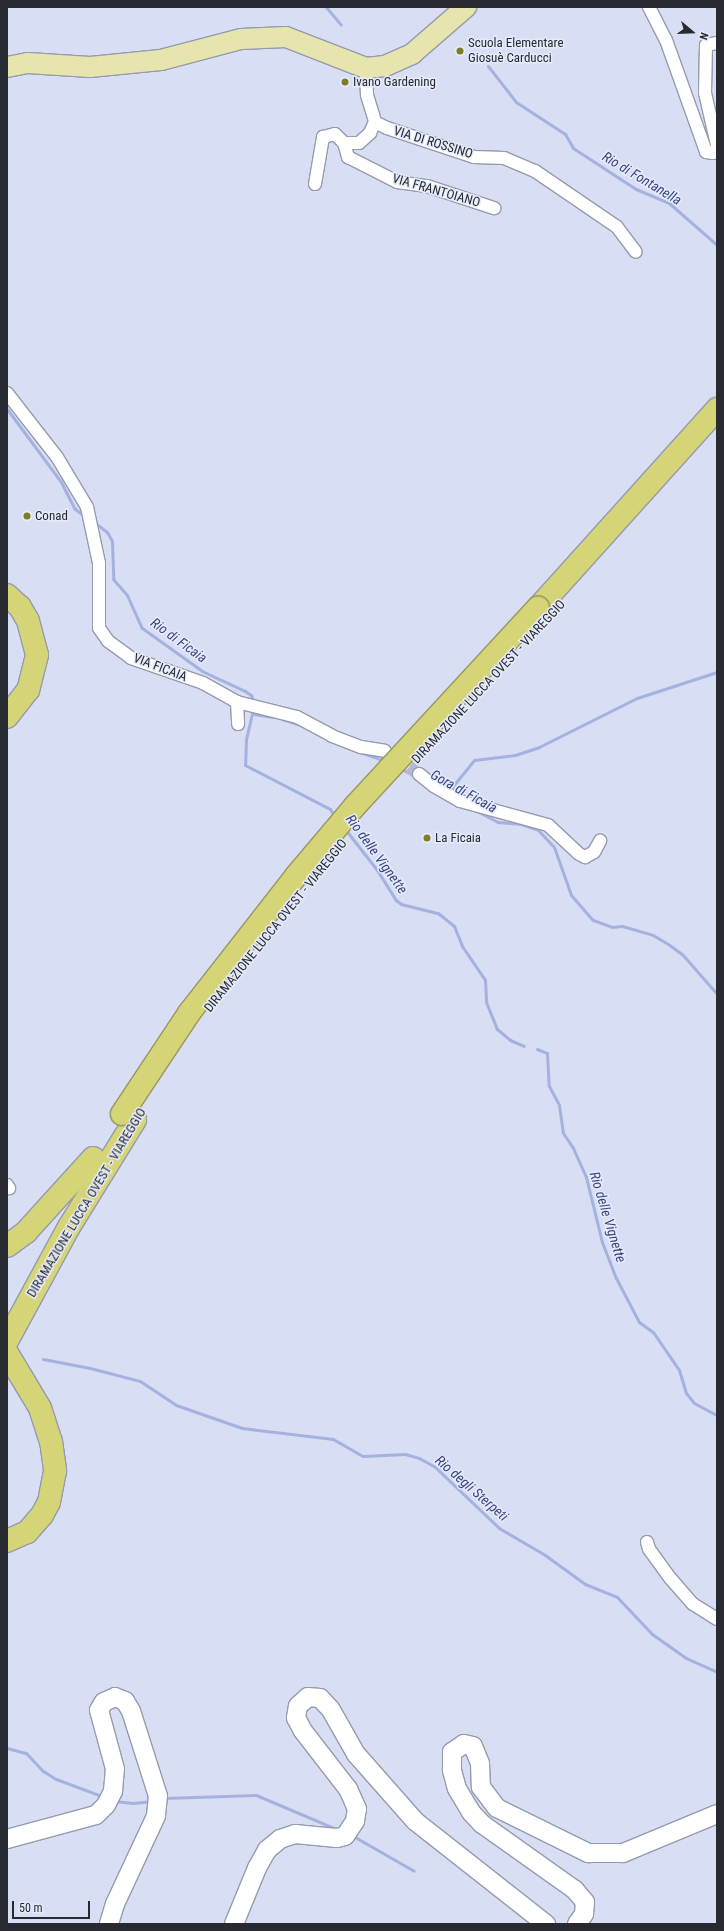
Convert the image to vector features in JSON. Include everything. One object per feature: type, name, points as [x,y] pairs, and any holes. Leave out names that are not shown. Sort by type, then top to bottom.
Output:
[{"type":"highway","name":"DIRAMAZIONE LUCCA OVEST - VIAREGGIO","points":[[7,1314],[64,1224],[188,1013],[296,876],[355,806],[543,613],[715,419]]},
{"type":"highway","points":[[7,595],[20,607],[28,621],[37,655],[28,690],[7,717]]},
{"type":"highway","name":"DIRAMAZIONE LUCCA OVEST - VIAREGGIO","points":[[7,1340],[64,1224],[93,1158],[128,1117]]},
{"type":"highway","points":[[7,1246],[26,1232],[93,1158]]},
{"type":"highway","points":[[7,1353],[45,1422],[54,1456],[55,1471],[51,1494],[42,1515],[26,1532],[7,1541]]},
{"type":"highway","points":[[7,1364],[23,1381]]},
{"type":"main road","points":[[7,67],[28,63],[90,67],[161,60],[241,39],[286,37],[366,68],[385,66],[412,54],[466,7]]},
{"type":"street","points":[[649,7],[666,40],[706,152],[713,153],[717,147],[705,93],[706,45],[717,43]]},
{"type":"street","points":[[315,184],[323,137],[335,134],[344,143],[359,144],[370,133],[375,122],[367,95],[366,68]]},
{"type":"street","name":"VIA DI ROSSINO","points":[[375,122],[387,128],[474,157],[504,158],[535,171],[621,230],[636,252]]},
{"type":"street","name":"VIA FRANTOIANO","points":[[344,143],[348,157],[397,182],[427,186],[494,208]]},
{"type":"street","name":"VIA FICAIA","points":[[7,393],[57,458],[88,506],[99,563],[99,628],[108,641],[131,658],[203,683],[248,705],[297,717],[332,736],[361,746],[385,751]]},
{"type":"street","points":[[238,724],[248,705]]},
{"type":"street","points":[[420,774],[434,786],[460,801],[548,825],[578,854],[585,856],[594,852],[600,841]]},
{"type":"street","points":[[647,1542],[649,1549],[670,1579],[693,1604],[717,1618]]},
{"type":"street","points":[[7,1839],[96,1815],[109,1799],[115,1769],[99,1710],[104,1702],[115,1696],[125,1701],[131,1711],[157,1801],[156,1816],[115,1904],[109,1924]]},
{"type":"street","points":[[234,1924],[257,1868],[267,1850],[280,1839],[295,1834],[337,1838],[348,1833],[356,1821],[357,1809],[348,1788],[296,1718],[298,1706],[308,1697],[320,1698],[331,1710],[356,1754],[416,1821],[546,1924]]},
{"type":"street","points":[[577,1924],[584,1914],[585,1902],[575,1890],[482,1824],[471,1812],[457,1789],[452,1770],[452,1752],[464,1744],[473,1746],[480,1763],[481,1787],[497,1808],[588,1853],[623,1853],[717,1814]]},
{"type":"waterway","name":"Rio di Fontanella","points":[[326,7],[341,25]]},
{"type":"waterway","name":"Rio di Fontanella","points":[[488,66],[516,102],[565,134],[573,148],[636,189],[669,203],[717,245]]},
{"type":"waterway","name":"Rio di Ficaia","points":[[7,409],[61,482],[75,509],[86,517]]},
{"type":"waterway","name":"Rio di Ficaia","points":[[94,522],[107,532],[112,541],[113,579],[127,595],[142,628],[202,671],[251,695],[254,703]]},
{"type":"waterway","points":[[453,786],[474,760],[515,755],[539,747],[637,698],[717,672]]},
{"type":"waterway","name":"Rio delle Vignette","points":[[253,709],[246,740],[245,765],[330,809],[335,817]]},
{"type":"waterway","name":"Gora di Ficaia","points":[[253,714],[273,717]]},
{"type":"waterway","name":"Gora di Ficaia","points":[[282,719],[300,725]]},
{"type":"waterway","name":"Gora di Ficaia","points":[[348,748],[386,761]]},
{"type":"waterway","name":"Gora di Ficaia","points":[[400,768],[416,777]]},
{"type":"waterway","name":"Gora di Ficaia","points":[[477,811],[498,822],[521,824],[538,830],[554,847],[571,895],[593,920],[612,927],[622,926],[653,935],[682,954],[717,994]]},
{"type":"waterway","name":"Rio delle Vignette","points":[[345,829],[377,870],[396,900],[401,904],[438,913],[454,926],[462,946],[485,980],[486,1002],[497,1029],[510,1040],[524,1046]]},
{"type":"waterway","name":"Rio delle Vignette","points":[[537,1049],[547,1053],[549,1086],[559,1105],[563,1133],[573,1148],[586,1177],[602,1242],[616,1278],[639,1322],[653,1332],[679,1370],[686,1393],[694,1403],[717,1415]]},
{"type":"waterway","name":"Rio degli Sterpeti","points":[[43,1359],[90,1368],[140,1381],[176,1405],[242,1428],[333,1439],[363,1456],[405,1454],[419,1458],[435,1467],[499,1528],[545,1555],[585,1584],[617,1597],[652,1634],[686,1658],[717,1672]]},
{"type":"waterway","points":[[7,1748],[26,1753],[43,1771],[56,1779],[104,1797]]},
{"type":"waterway","points":[[164,1798],[256,1795],[339,1830]]},
{"type":"waterway","points":[[114,1801],[133,1803],[153,1801]]},
{"type":"waterway","points":[[353,1836],[414,1871]]},
{"type":"tunnel","points":[[395,756],[419,774]]},
{"type":"place","name":"Scuola Elementare Giosuè Carducci","points":[[460,51]]},
{"type":"place","name":"Ivano Gardening","points":[[345,82]]},
{"type":"place","name":"Conad","points":[[27,516]]},
{"type":"place","name":"La Ficaia","points":[[427,838]]}]
